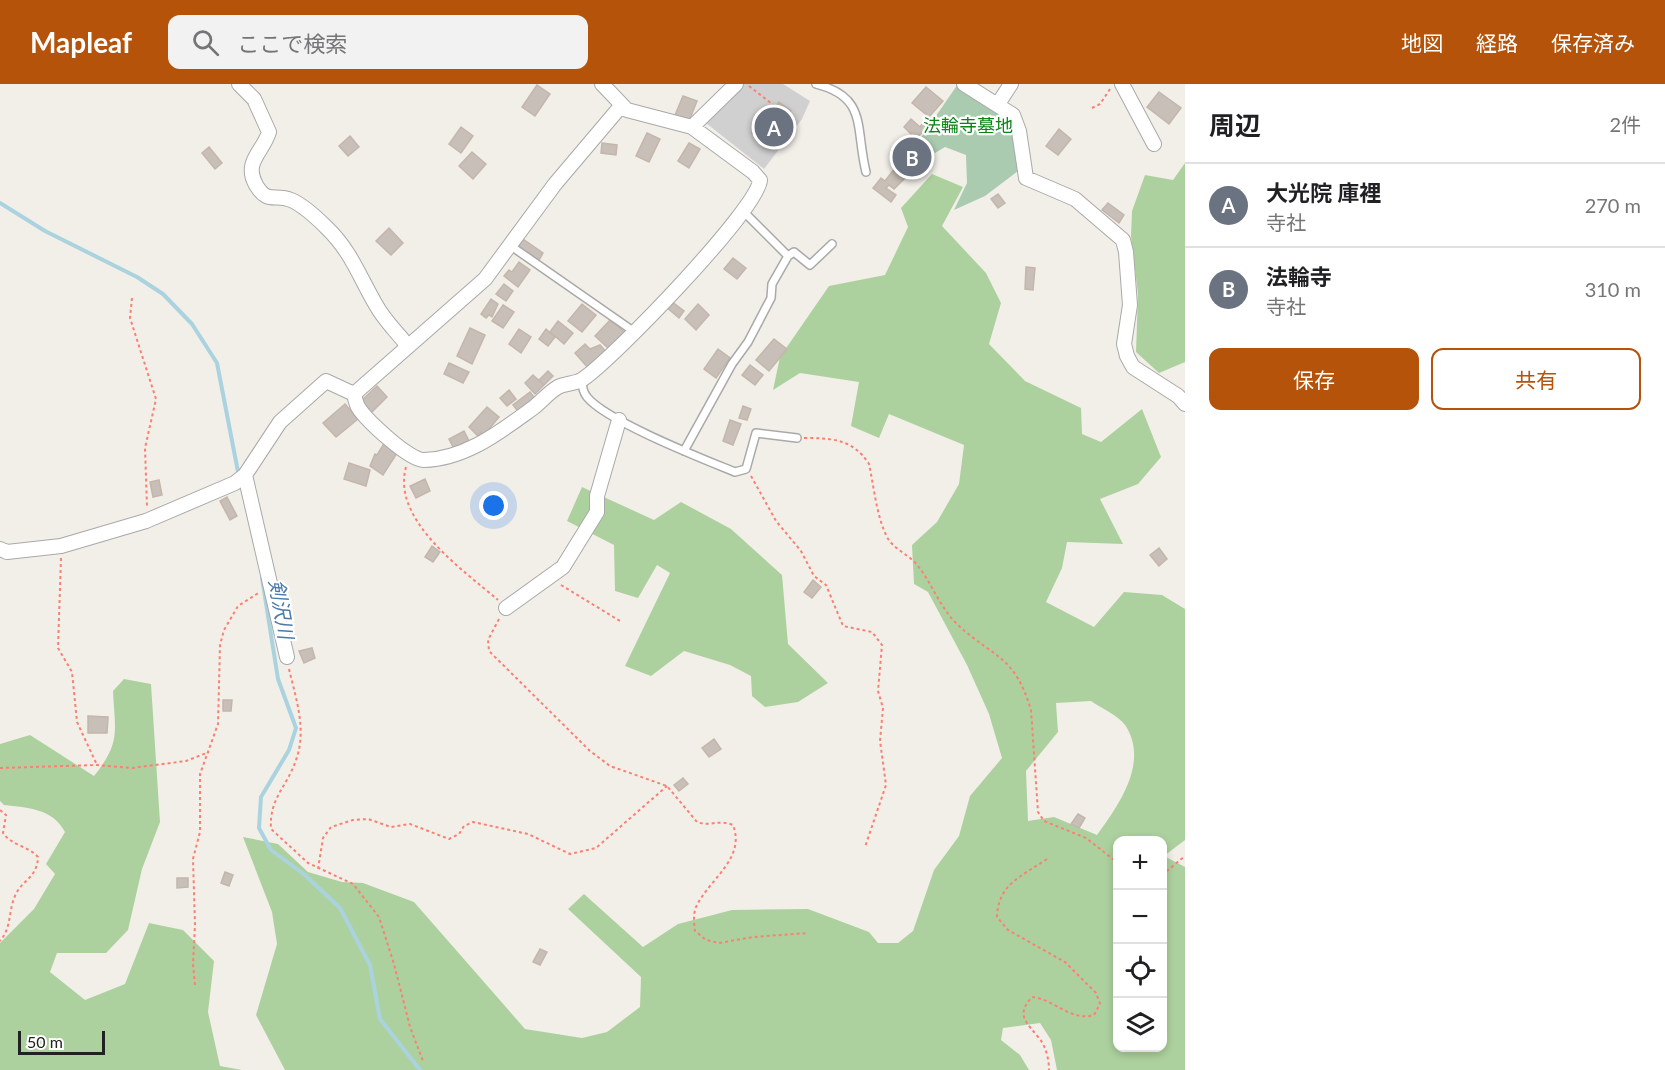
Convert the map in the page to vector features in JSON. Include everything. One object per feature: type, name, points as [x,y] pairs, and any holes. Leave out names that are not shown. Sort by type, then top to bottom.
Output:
[{"type":"street","points":[[239,84],[254,99],[269,132],[251,162],[250,168],[256,184],[265,196],[272,200],[291,200],[326,226],[345,247],[376,307],[407,345]]},
{"type":"street","points":[[0,549],[7,552],[62,546],[146,521],[241,479],[280,422],[326,381],[354,394],[359,408],[409,455],[423,460],[456,454],[477,446],[558,387],[582,380],[636,333],[744,212],[760,189],[760,180],[753,172],[692,127],[627,110],[602,84]]},
{"type":"street","points":[[692,127],[736,84]]},
{"type":"street","points":[[964,84],[1013,115],[1019,131],[1026,178],[1075,199],[1123,240],[1130,305],[1125,344],[1127,356],[1133,367],[1178,396],[1185,404]]},
{"type":"street","points":[[998,104],[1011,84]]},
{"type":"street","points":[[1122,84],[1154,144]]},
{"type":"street","points":[[354,394],[407,345],[485,279],[555,184],[621,106]]},
{"type":"street","points":[[506,608],[551,578],[563,567],[597,512],[597,496],[619,420]]},
{"type":"street","points":[[241,479],[266,587],[287,657]]},
{"type":"lane","points":[[816,84],[845,95],[855,108],[866,172]]},
{"type":"lane","points":[[744,212],[788,255]]},
{"type":"lane","points":[[684,451],[732,364],[748,342],[771,298],[772,284],[788,255],[794,252],[810,265],[832,244]]},
{"type":"lane","points":[[511,246],[636,333]]},
{"type":"lane","points":[[582,380],[582,387],[587,398],[619,420],[735,472],[746,469],[756,433],[796,438]]},
{"type":"path","points":[[747,84],[776,107]]},
{"type":"path","points":[[1092,108],[1100,104],[1113,84]]},
{"type":"path","points":[[132,298],[130,318],[156,399],[145,448],[146,521]]},
{"type":"path","points":[[796,438],[840,440],[863,454],[869,464],[885,532],[890,543],[918,567],[950,617],[960,627],[1005,659],[1026,695],[1031,710],[1038,812],[1044,821],[1086,838],[1113,859]]},
{"type":"path","points":[[409,455],[403,476],[407,505],[435,545],[506,608],[488,639],[489,651],[590,751],[610,766],[667,786],[698,822],[704,825],[722,820],[733,825],[737,836],[735,851],[695,908],[694,930],[705,940],[718,944],[753,937],[808,933]]},
{"type":"path","points":[[746,469],[776,521],[801,551],[814,576],[826,585],[843,626],[872,632],[882,645],[878,691],[883,708],[880,741],[886,786],[865,847]]},
{"type":"path","points":[[62,546],[58,648],[72,672],[77,722],[97,765]]},
{"type":"path","points":[[551,578],[620,621]]},
{"type":"path","points":[[195,985],[193,859],[200,832],[200,774],[218,724],[220,645],[224,630],[238,606],[266,587]]},
{"type":"path","points":[[287,657],[301,731],[296,760],[289,777],[275,796],[271,828],[292,849],[318,869],[353,884],[379,916],[410,1027],[423,1061]]},
{"type":"path","points":[[0,768],[97,765],[132,768],[186,761],[209,752]]},
{"type":"path","points":[[318,869],[323,838],[331,827],[353,820],[369,819],[391,827],[410,824],[449,839],[459,834],[464,826],[473,822],[528,834],[570,855],[584,853],[596,848],[667,786]]},
{"type":"path","points":[[0,810],[6,815],[3,833],[8,840],[30,848],[38,856],[38,869],[15,894],[9,914],[9,928],[0,941]]},
{"type":"path","points":[[1167,871],[1185,856]]},
{"type":"path","points":[[1047,859],[1003,890],[998,901],[997,916],[1008,930],[1065,962],[1096,993],[1100,1004],[1094,1015],[1086,1017],[1067,1012],[1042,998],[1032,997],[1026,1004],[1023,1012],[1027,1026],[1041,1039],[1049,1060],[1049,1070]]},
{"type":"shaded area","points":[[741,84],[783,84],[810,101],[802,119],[764,169],[706,123]]},
{"type":"green space","name":"法輪寺墓地","points":[[958,84],[1011,117],[1015,133],[1018,171],[985,196],[954,210],[967,183],[966,155],[945,147],[935,153],[920,139]]},
{"type":"green space","points":[[1185,163],[1185,362],[1159,373],[1136,352],[1138,294],[1131,236],[1132,211],[1145,175],[1173,180]]},
{"type":"green space","points":[[932,174],[963,187],[942,226],[986,273],[1001,303],[989,344],[1025,381],[1081,408],[1082,434],[1101,442],[1142,409],[1161,457],[1138,484],[1100,499],[1123,544],[1067,542],[1062,568],[1046,602],[1094,627],[1124,592],[1162,595],[1185,609],[1185,840],[1167,854],[1167,836],[1113,836],[1113,1052],[1167,1052],[1167,858],[1185,867],[1185,1070],[1057,1070],[1051,1040],[1040,1023],[1003,1028],[1001,1040],[1020,1055],[1029,1070],[285,1070],[256,1015],[277,944],[272,912],[243,837],[278,844],[308,872],[342,882],[363,883],[414,902],[525,1029],[582,1038],[607,1032],[640,1007],[641,977],[568,909],[584,894],[643,947],[678,924],[732,910],[808,909],[869,932],[878,943],[898,943],[913,931],[934,870],[959,836],[970,796],[1002,758],[989,714],[967,665],[928,592],[914,584],[912,545],[937,522],[959,484],[964,445],[889,414],[879,438],[851,426],[859,382],[800,373],[773,390],[780,357],[829,286],[885,275],[908,227],[901,208]],"holes":[[[1091,701],[1114,715],[1125,725],[1132,739],[1133,768],[1122,797],[1097,835],[1054,817],[1028,821],[1026,771],[1058,732],[1056,703]]]},
{"type":"green space","points":[[582,487],[654,520],[681,502],[731,529],[782,575],[788,644],[828,683],[798,702],[765,707],[752,696],[751,676],[730,665],[684,651],[651,676],[625,666],[670,573],[657,565],[638,598],[615,591],[614,545],[567,521]]},
{"type":"green space","points":[[124,679],[151,684],[160,822],[142,869],[128,930],[106,953],[57,953],[50,972],[85,1000],[125,984],[149,923],[183,930],[214,961],[208,1012],[220,1066],[242,1070],[0,1070],[0,943],[34,909],[55,874],[46,864],[65,832],[60,824],[46,814],[4,805],[0,801],[0,744],[30,735],[94,776],[109,754],[112,745],[115,727],[113,691]]},
{"type":"building","points":[[537,85],[550,94],[535,116],[522,107]]},
{"type":"building","points":[[926,87],[943,101],[929,117],[912,103]]},
{"type":"building","points":[[1159,92],[1181,108],[1169,124],[1147,107]]},
{"type":"building","points":[[683,96],[697,101],[689,121],[675,115]]},
{"type":"building","points":[[779,102],[791,111],[783,121],[771,113]]},
{"type":"building","points":[[772,115],[786,125],[774,140],[767,135],[762,141],[752,133],[758,126],[763,129]]},
{"type":"building","points":[[911,119],[920,127],[923,123],[927,127],[916,139],[904,127]]},
{"type":"building","points":[[461,127],[473,136],[461,153],[449,144]]},
{"type":"building","points":[[1059,129],[1071,139],[1058,155],[1046,146]]},
{"type":"building","points":[[647,133],[660,139],[649,162],[636,156]]},
{"type":"building","points":[[350,136],[359,147],[348,156],[339,146]]},
{"type":"building","points":[[917,142],[930,154],[924,161],[929,165],[920,176],[918,173],[914,177],[894,161],[906,147],[910,150]]},
{"type":"building","points":[[602,143],[617,145],[616,155],[601,153]]},
{"type":"building","points":[[689,143],[700,149],[689,168],[678,161]]},
{"type":"building","points":[[209,147],[222,163],[215,169],[202,153]]},
{"type":"building","points":[[472,152],[486,164],[473,179],[459,166]]},
{"type":"building","points":[[895,168],[906,177],[894,189],[889,185],[886,188],[896,195],[891,202],[873,188],[881,178],[885,181]]},
{"type":"building","points":[[998,194],[1005,203],[998,208],[991,199]]},
{"type":"building","points":[[1108,203],[1124,215],[1119,223],[1102,210]]},
{"type":"building","points":[[389,228],[403,243],[391,255],[376,241]]},
{"type":"building","points":[[523,239],[543,253],[538,262],[517,248]]},
{"type":"building","points":[[733,258],[746,268],[737,279],[724,269]]},
{"type":"building","points":[[519,262],[530,270],[518,287],[504,276],[509,270],[512,272]]},
{"type":"building","points":[[1026,267],[1035,268],[1033,290],[1025,289]]},
{"type":"building","points":[[504,284],[513,291],[506,301],[496,294]]},
{"type":"building","points":[[491,299],[498,304],[492,317],[489,315],[486,318],[481,314]]},
{"type":"building","points":[[671,301],[684,311],[679,318],[666,307]]},
{"type":"building","points":[[582,304],[596,315],[582,332],[568,321]]},
{"type":"building","points":[[698,304],[709,315],[696,330],[685,319]]},
{"type":"building","points":[[503,305],[514,312],[503,328],[492,321]]},
{"type":"building","points":[[611,319],[625,333],[609,349],[595,336]]},
{"type":"building","points":[[558,321],[573,333],[564,344],[550,332]]},
{"type":"building","points":[[470,328],[485,335],[472,364],[457,356]]},
{"type":"building","points":[[519,329],[531,337],[521,353],[509,344]]},
{"type":"building","points":[[546,329],[555,337],[548,346],[539,339]]},
{"type":"building","points":[[774,339],[787,349],[769,371],[756,360]]},
{"type":"building","points":[[585,344],[590,349],[600,345],[607,353],[589,369],[575,353]]},
{"type":"building","points":[[718,349],[730,358],[716,378],[704,369]]},
{"type":"building","points":[[449,363],[469,372],[463,383],[444,374]]},
{"type":"building","points":[[750,365],[763,375],[755,385],[742,375]]},
{"type":"building","points":[[548,371],[553,376],[544,385],[539,380]]},
{"type":"building","points":[[533,375],[544,385],[535,394],[525,383]]},
{"type":"building","points":[[377,386],[387,397],[371,413],[360,402]]},
{"type":"building","points":[[509,390],[516,399],[507,406],[500,398]]},
{"type":"building","points":[[530,392],[537,401],[520,414],[513,405]]},
{"type":"building","points":[[345,404],[358,419],[336,437],[323,423]]},
{"type":"building","points":[[743,406],[751,409],[747,420],[739,418]]},
{"type":"building","points":[[487,407],[499,417],[484,435],[481,432],[478,436],[469,427]]},
{"type":"building","points":[[730,420],[741,424],[733,445],[723,441]]},
{"type":"building","points":[[464,431],[470,443],[455,451],[449,439]]},
{"type":"building","points":[[385,442],[399,450],[383,475],[370,466],[375,454],[377,455]]},
{"type":"building","points":[[349,463],[370,470],[366,486],[344,479]]},
{"type":"building","points":[[425,479],[430,491],[416,498],[410,486]]},
{"type":"building","points":[[159,480],[162,495],[153,497],[150,482]]},
{"type":"building","points":[[227,497],[237,516],[230,520],[220,501]]},
{"type":"building","points":[[432,546],[440,552],[433,562],[425,557]]},
{"type":"building","points":[[1159,548],[1167,559],[1159,566],[1150,555]]},
{"type":"building","points":[[813,580],[821,587],[812,598],[804,592]]},
{"type":"building","points":[[312,648],[315,658],[304,663],[299,651]]},
{"type":"building","points":[[223,700],[232,700],[231,711],[223,711]]},
{"type":"building","points":[[88,716],[108,717],[107,733],[88,733]]},
{"type":"building","points":[[714,739],[721,749],[709,757],[702,748]]},
{"type":"building","points":[[683,778],[688,784],[679,791],[674,785]]},
{"type":"building","points":[[1078,814],[1085,818],[1079,828],[1071,824]]},
{"type":"building","points":[[225,872],[233,875],[229,886],[221,883]]},
{"type":"building","points":[[177,878],[188,878],[188,887],[177,888]]},
{"type":"building","points":[[540,949],[547,952],[540,965],[533,962]]},
{"type":"waterway","name":"剣沢川","points":[[0,203],[45,231],[137,277],[163,294],[192,324],[217,363],[239,477]]},
{"type":"waterway","name":"剣沢川","points":[[262,578],[278,679],[296,728],[289,750],[261,797],[259,828],[271,850],[305,875],[340,908],[370,965],[380,1019],[420,1070]]},
{"type":"place","name":"大光院 庫裡","points":[[774,127]]},
{"type":"place","name":"法輪寺","points":[[912,157]]}]
